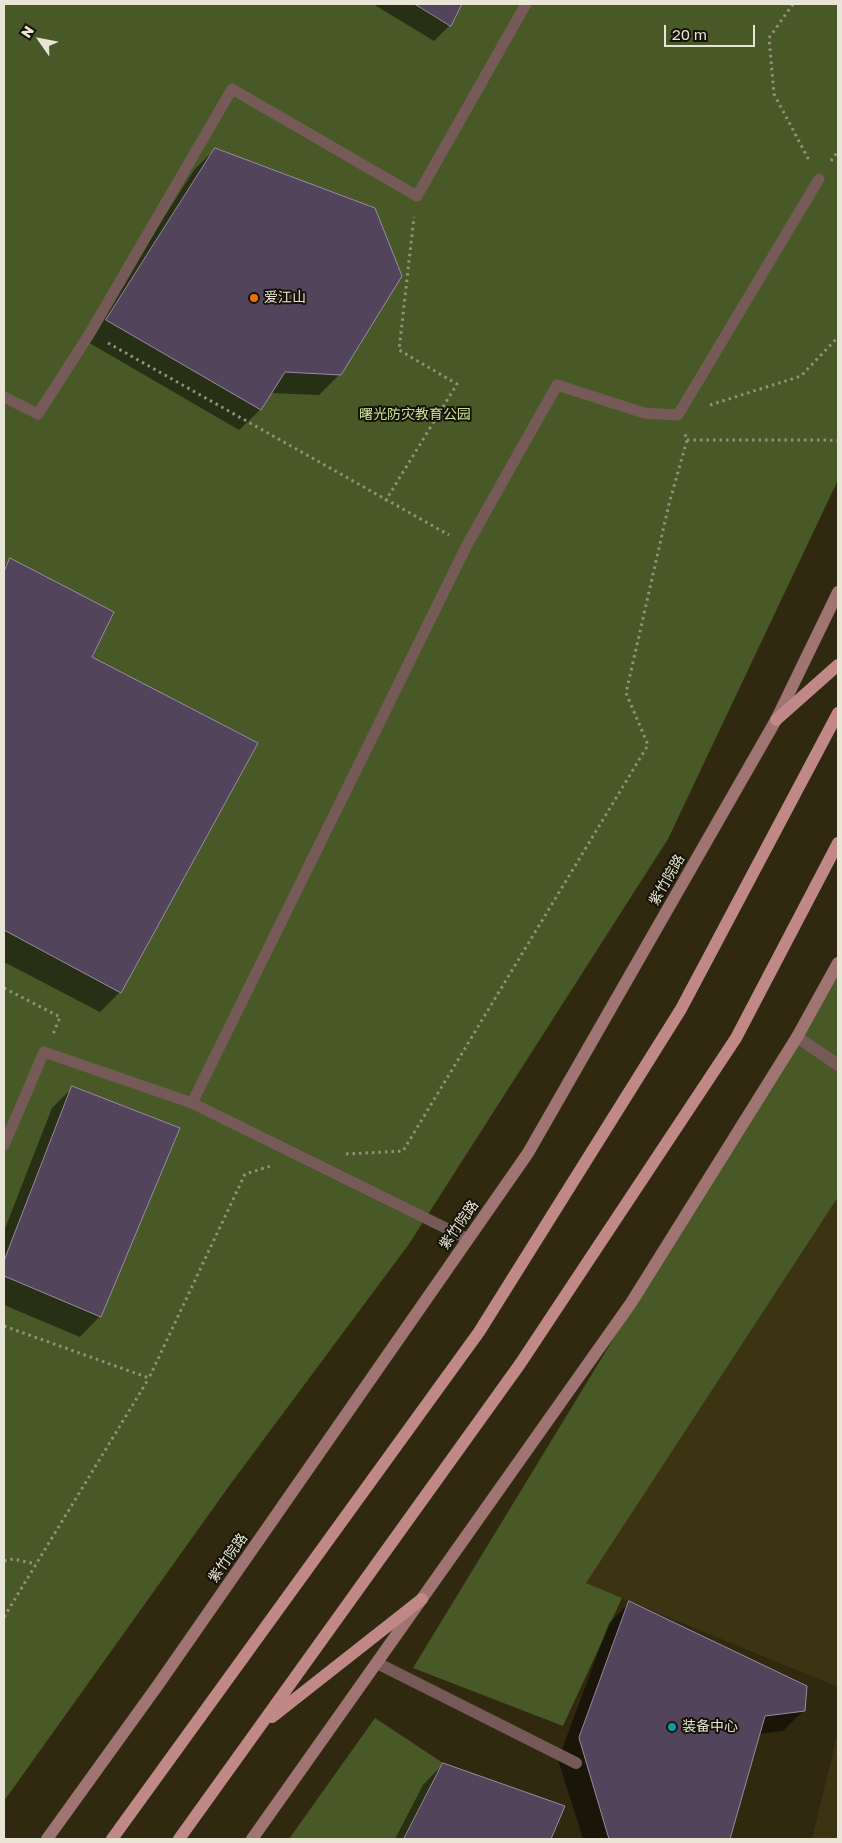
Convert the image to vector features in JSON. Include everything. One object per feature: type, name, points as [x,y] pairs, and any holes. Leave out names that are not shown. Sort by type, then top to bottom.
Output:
[{"type":"main road","points":[[776,720],[838,665]]},
{"type":"main road","points":[[112,1839],[478,1332],[681,1009],[838,713]]},
{"type":"main road","points":[[179,1839],[520,1364],[736,1038],[838,843]]},
{"type":"main road","points":[[260,1726],[422,1599]]},
{"type":"street","name":"紫竹院路","points":[[47,1839],[158,1685],[528,1153],[776,720],[838,592]]},
{"type":"street","points":[[252,1839],[631,1303],[797,1037],[838,963]]},
{"type":"street","points":[[797,1037],[838,1065]]},
{"type":"street","points":[[377,1663],[576,1763]]},
{"type":"lane","points":[[4,397],[38,414],[90,333],[232,89],[417,196],[526,4]]},
{"type":"lane","points":[[192,1103],[467,545],[557,385],[644,413],[678,415],[819,179]]},
{"type":"lane","points":[[4,1145],[44,1052],[192,1103],[468,1239]]},
{"type":"path","points":[[793,4],[770,38],[774,94],[819,179]]},
{"type":"path","points":[[386,500],[457,384],[399,350],[417,196]]},
{"type":"path","points":[[90,333],[423,521]]},
{"type":"path","points":[[337,1155],[403,1151],[648,745],[626,692],[669,504],[687,440],[678,415],[801,376],[838,336]]},
{"type":"path","points":[[687,440],[838,441]]},
{"type":"path","points":[[386,500],[467,545]]},
{"type":"path","points":[[4,988],[60,1017],[44,1052]]},
{"type":"path","points":[[4,1617],[149,1378],[245,1174],[299,1157]]},
{"type":"path","points":[[4,1326],[149,1378]]},
{"type":"path","points":[[4,1561],[13,1559],[36,1564]]},
{"type":"shaded area","points":[[838,1197],[838,1687],[585,1583]]},
{"type":"shaded area","points":[[838,1732],[838,1839],[812,1839]]},
{"type":"green space","name":"曙光防灾教育公园","points":[[4,4],[838,4],[838,480],[668,839],[409,1244],[232,1482],[4,1801]]},
{"type":"green space","points":[[838,965],[838,1197],[586,1583],[622,1598],[563,1726],[413,1668],[797,1037]]},
{"type":"green space","points":[[375,1718],[443,1763],[404,1839],[289,1839]]},
{"type":"building","points":[[415,4],[462,4],[451,26]]},
{"type":"building","name":"爱江山","points":[[215,148],[375,208],[402,276],[341,375],[285,372],[261,410],[106,320]]},
{"type":"building","points":[[10,558],[114,612],[92,657],[258,743],[121,993],[4,930],[4,572]]},
{"type":"building","points":[[72,1086],[180,1128],[101,1317],[4,1276],[4,1261]]},
{"type":"building","name":"装备中心","points":[[629,1601],[807,1686],[805,1711],[765,1716],[730,1839],[609,1839],[579,1738]]},
{"type":"building","points":[[443,1763],[565,1806],[551,1839],[404,1839]]},
{"type":"place","name":"爱江山","points":[[254,298]]},
{"type":"place","name":"装备中心","points":[[672,1727]]}]
